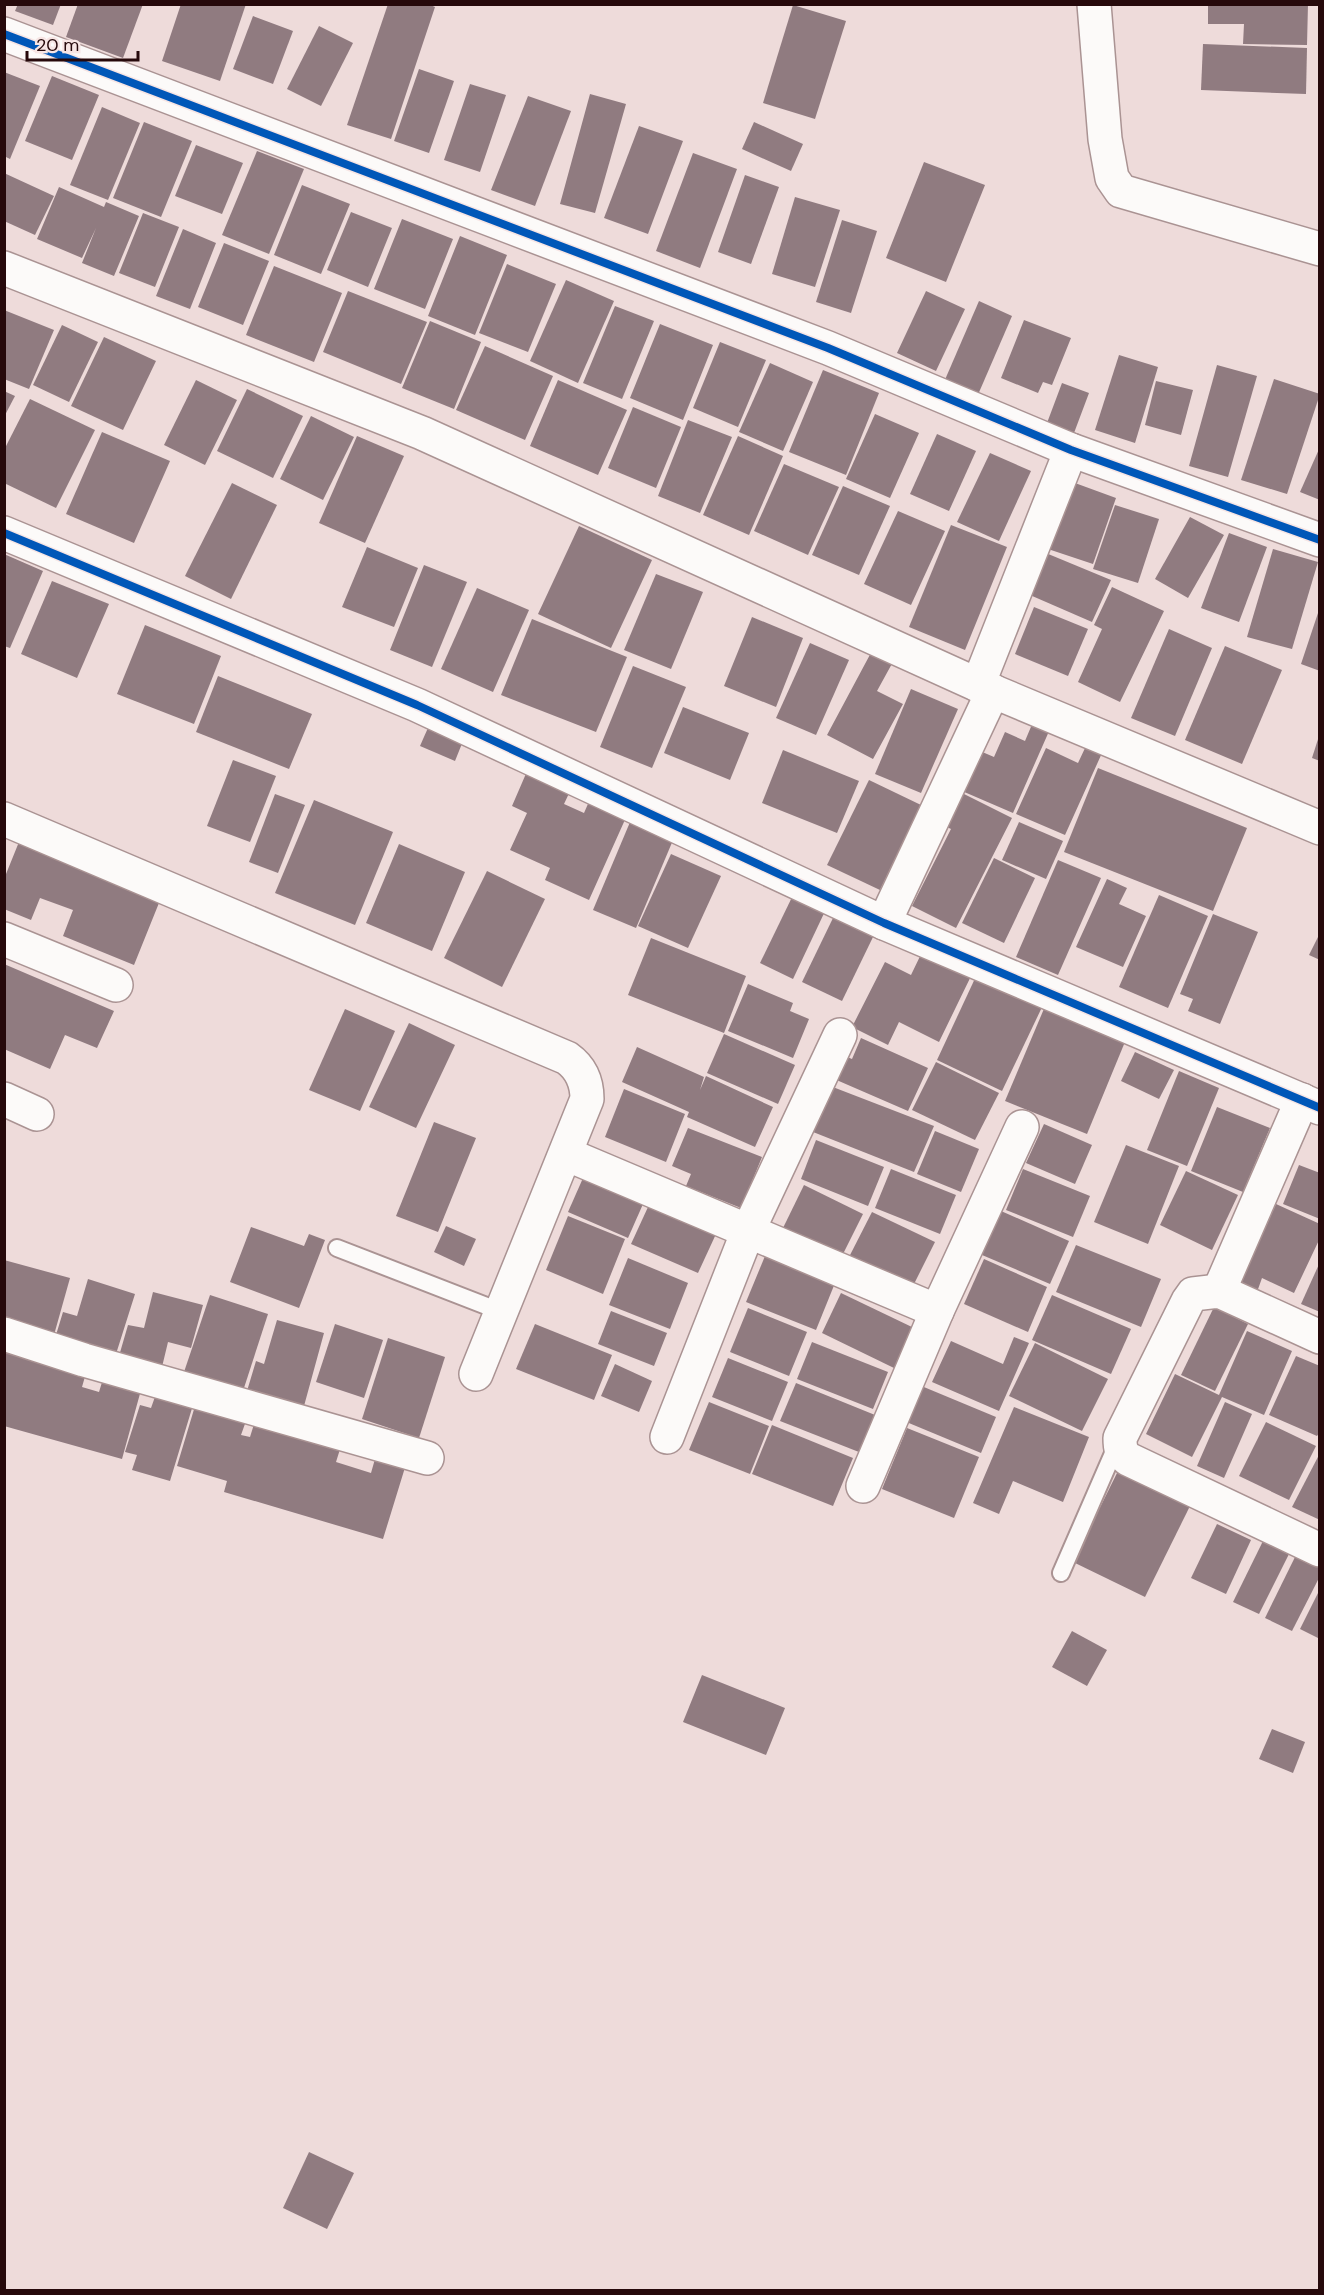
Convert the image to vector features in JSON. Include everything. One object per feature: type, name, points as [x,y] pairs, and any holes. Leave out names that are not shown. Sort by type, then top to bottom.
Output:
[{"type":"street","points":[[1094,4],[1105,140],[1115,186],[1121,191],[1320,249]]},
{"type":"street","points":[[4,34],[816,344],[1071,450],[1320,540]]},
{"type":"street","points":[[4,268],[422,433],[986,688],[1320,828]]},
{"type":"street","points":[[884,923],[986,688],[1071,450]]},
{"type":"street","points":[[4,533],[417,705],[884,923],[1311,1104],[1219,1292]]},
{"type":"street","points":[[6,822],[567,1058],[575,1064],[583,1076],[587,1099],[476,1374]]},
{"type":"street","points":[[4,939],[116,986]]},
{"type":"street","points":[[667,1437],[748,1231],[840,1035]]},
{"type":"street","points":[[4,1099],[37,1114]]},
{"type":"street","points":[[862,1486],[937,1311],[1022,1127]]},
{"type":"street","points":[[566,1154],[937,1311]]},
{"type":"street","points":[[1320,1337],[1219,1292],[1193,1294],[1120,1438],[1120,1448],[1128,1459],[1320,1550]]},
{"type":"street","points":[[4,1334],[84,1360],[427,1458]]},
{"type":"lane","points":[[338,1248],[502,1312]]},
{"type":"lane","points":[[1061,1573],[1120,1438]]},
{"type":"building","points":[[18,4],[61,4],[53,25],[15,11]]},
{"type":"building","points":[[78,4],[143,4],[123,58],[66,37]]},
{"type":"building","points":[[181,4],[246,4],[220,81],[162,61]]},
{"type":"building","points":[[388,4],[428,4],[435,7],[391,139],[347,125]]},
{"type":"building","points":[[1208,4],[1308,4],[1307,45],[1243,44],[1244,24],[1208,24]]},
{"type":"building","points":[[793,5],[846,21],[815,119],[763,103]]},
{"type":"building","points":[[253,16],[293,31],[273,84],[233,69]]},
{"type":"building","points":[[319,26],[353,43],[321,106],[287,89]]},
{"type":"building","points":[[1203,44],[1307,48],[1306,94],[1201,90]]},
{"type":"building","points":[[419,69],[454,81],[429,153],[394,141]]},
{"type":"building","points":[[4,72],[40,86],[10,159],[4,156]]},
{"type":"building","points":[[52,76],[99,95],[72,160],[25,141]]},
{"type":"building","points":[[470,84],[506,95],[480,172],[444,160]]},
{"type":"building","points":[[590,94],[626,104],[595,213],[560,204]]},
{"type":"building","points":[[528,96],[571,111],[535,206],[491,190]]},
{"type":"building","points":[[102,107],[140,123],[108,200],[70,185]]},
{"type":"building","points":[[144,122],[192,141],[161,217],[113,198]]},
{"type":"building","points":[[754,122],[803,144],[791,171],[742,149]]},
{"type":"building","points":[[639,126],[683,141],[648,234],[604,218]]},
{"type":"building","points":[[196,145],[243,163],[222,214],[175,196]]},
{"type":"building","points":[[257,151],[304,169],[269,254],[222,235]]},
{"type":"building","points":[[693,153],[737,169],[700,268],[656,251]]},
{"type":"building","points":[[924,162],[985,185],[946,282],[886,258]]},
{"type":"building","points":[[4,173],[54,196],[35,235],[4,221]]},
{"type":"building","points":[[745,175],[779,187],[751,264],[718,252]]},
{"type":"building","points":[[302,185],[350,204],[321,274],[274,255]]},
{"type":"building","points":[[59,187],[104,207],[106,202],[139,216],[114,276],[82,263],[96,228],[82,258],[37,239]]},
{"type":"building","points":[[795,197],[840,210],[815,287],[772,274]]},
{"type":"building","points":[[351,212],[392,228],[368,287],[327,270]]},
{"type":"building","points":[[143,213],[179,227],[155,287],[119,273]]},
{"type":"building","points":[[402,219],[453,239],[425,309],[374,289]]},
{"type":"building","points":[[842,220],[877,231],[851,313],[816,302]]},
{"type":"building","points":[[183,229],[216,243],[190,309],[156,296]]},
{"type":"building","points":[[460,236],[507,255],[475,335],[428,316]]},
{"type":"building","points":[[224,243],[269,261],[243,325],[198,307]]},
{"type":"building","points":[[507,264],[556,284],[528,352],[479,333]]},
{"type":"building","points":[[274,266],[342,293],[314,362],[246,335]]},
{"type":"building","points":[[566,280],[614,301],[578,383],[530,361]]},
{"type":"building","points":[[348,291],[427,322],[401,384],[323,352]]},
{"type":"building","points":[[926,291],[965,309],[936,371],[897,353]]},
{"type":"building","points":[[979,301],[1012,316],[977,397],[944,382]]},
{"type":"building","points":[[615,306],[654,321],[622,399],[583,383]]},
{"type":"building","points":[[4,310],[54,330],[29,389],[4,379]]},
{"type":"building","points":[[1024,320],[1071,338],[1052,385],[1043,382],[1038,393],[1001,378]]},
{"type":"building","points":[[430,321],[481,342],[454,409],[402,388]]},
{"type":"building","points":[[660,324],[713,345],[683,420],[630,398]]},
{"type":"building","points":[[62,325],[98,342],[69,402],[33,385]]},
{"type":"building","points":[[104,337],[156,361],[123,430],[71,406]]},
{"type":"building","points":[[720,342],[766,360],[738,427],[693,408]]},
{"type":"building","points":[[485,346],[553,376],[525,440],[456,410]]},
{"type":"building","points":[[1119,355],[1158,367],[1135,443],[1095,430]]},
{"type":"building","points":[[770,363],[813,382],[783,451],[739,432]]},
{"type":"building","points":[[1217,365],[1257,376],[1228,477],[1189,466]]},
{"type":"building","points":[[823,370],[879,393],[846,475],[789,452]]},
{"type":"building","points":[[1274,379],[1320,394],[1287,494],[1241,480]]},
{"type":"building","points":[[196,380],[237,400],[205,465],[164,445]]},
{"type":"building","points":[[558,380],[627,410],[598,475],[530,446]]},
{"type":"building","points":[[1156,381],[1193,390],[1181,435],[1145,425]]},
{"type":"building","points":[[1062,383],[1089,393],[1074,433],[1047,423]]},
{"type":"building","points":[[247,389],[303,416],[273,478],[217,451]]},
{"type":"building","points":[[4,391],[15,396],[4,417]]},
{"type":"building","points":[[30,399],[95,430],[56,508],[4,483],[4,450]]},
{"type":"building","points":[[633,407],[681,427],[656,488],[608,468]]},
{"type":"building","points":[[875,414],[919,433],[890,498],[846,479]]},
{"type":"building","points":[[311,416],[354,437],[323,500],[280,479]]},
{"type":"building","points":[[688,420],[732,437],[700,513],[658,496]]},
{"type":"building","points":[[102,432],[170,461],[134,543],[66,514]]},
{"type":"building","points":[[937,434],[976,451],[949,511],[910,494]]},
{"type":"building","points":[[357,436],[404,456],[365,543],[319,523]]},
{"type":"building","points":[[738,436],[783,456],[749,535],[703,515]]},
{"type":"building","points":[[1320,447],[1320,500],[1300,492]]},
{"type":"building","points":[[990,453],[1031,471],[999,541],[957,522]]},
{"type":"building","points":[[784,464],[839,487],[808,555],[754,531]]},
{"type":"building","points":[[232,483],[277,505],[231,599],[185,576]]},
{"type":"building","points":[[1075,483],[1116,498],[1093,564],[1036,545],[1053,496],[1069,501]]},
{"type":"building","points":[[843,486],[890,506],[859,575],[812,555]]},
{"type":"building","points":[[1115,505],[1159,519],[1138,583],[1093,569]]},
{"type":"building","points":[[898,511],[945,531],[911,605],[864,584]]},
{"type":"building","points":[[1190,517],[1224,535],[1188,598],[1155,579]]},
{"type":"building","points":[[951,525],[1007,547],[965,650],[909,627]]},
{"type":"building","points":[[579,526],[652,560],[611,648],[538,614]]},
{"type":"building","points":[[1229,533],[1267,547],[1239,622],[1201,608]]},
{"type":"building","points":[[367,547],[418,568],[394,627],[342,607]]},
{"type":"building","points":[[1273,549],[1318,562],[1292,649],[1247,637]]},
{"type":"building","points":[[1041,551],[1111,580],[1092,622],[1023,592]]},
{"type":"building","points":[[4,554],[43,571],[10,648],[4,646]]},
{"type":"building","points":[[424,565],[467,582],[432,667],[390,650]]},
{"type":"building","points":[[656,574],[703,592],[671,669],[624,650]]},
{"type":"building","points":[[52,581],[109,604],[77,678],[21,654]]},
{"type":"building","points":[[1112,587],[1164,611],[1120,702],[1078,682],[1102,629],[1094,625]]},
{"type":"building","points":[[477,588],[529,610],[493,692],[441,669]]},
{"type":"building","points":[[1034,607],[1088,629],[1068,676],[1015,654]]},
{"type":"building","points":[[1320,610],[1320,671],[1301,664]]},
{"type":"building","points":[[752,617],[803,638],[776,707],[724,686]]},
{"type":"building","points":[[532,619],[627,657],[596,732],[501,695]]},
{"type":"building","points":[[145,625],[221,656],[194,724],[117,694]]},
{"type":"building","points":[[1169,629],[1212,648],[1175,736],[1131,718]]},
{"type":"building","points":[[810,643],[849,660],[816,735],[776,718]]},
{"type":"building","points":[[1225,646],[1282,670],[1242,764],[1185,740]]},
{"type":"building","points":[[873,649],[894,660],[877,691],[903,704],[873,759],[827,735]]},
{"type":"building","points":[[633,666],[686,687],[652,768],[600,747]]},
{"type":"building","points":[[218,676],[312,714],[289,769],[196,732]]},
{"type":"building","points":[[911,689],[958,709],[921,793],[875,774]]},
{"type":"building","points":[[683,707],[749,733],[730,780],[664,753]]},
{"type":"building","points":[[431,721],[465,736],[455,761],[420,746]]},
{"type":"building","points":[[1033,722],[1050,729],[1013,813],[962,791],[980,751],[994,757],[1005,732],[1025,741]]},
{"type":"building","points":[[1320,736],[1320,761],[1312,758]]},
{"type":"building","points":[[1086,746],[1102,753],[1065,835],[1016,814],[1046,748],[1078,763]]},
{"type":"building","points":[[783,750],[859,781],[837,833],[762,803]]},
{"type":"building","points":[[233,760],[276,776],[250,842],[207,826]]},
{"type":"building","points":[[1098,768],[1247,828],[1213,911],[1064,852]]},
{"type":"building","points":[[528,769],[572,787],[564,804],[584,813],[591,797],[628,813],[589,900],[545,880],[550,868],[510,850],[527,813],[512,806]]},
{"type":"building","points":[[869,780],[921,805],[880,890],[827,865]]},
{"type":"building","points":[[962,793],[1012,818],[956,928],[912,906],[951,829],[945,826]]},
{"type":"building","points":[[275,794],[305,805],[278,873],[249,862]]},
{"type":"building","points":[[314,800],[393,832],[355,925],[275,893]]},
{"type":"building","points":[[633,815],[676,833],[636,928],[593,910]]},
{"type":"building","points":[[1019,822],[1063,841],[1046,879],[1002,860]]},
{"type":"building","points":[[23,832],[165,888],[134,965],[63,936],[73,910],[40,898],[31,920],[4,909],[4,879]]},
{"type":"building","points":[[399,844],[465,872],[432,951],[366,923]]},
{"type":"building","points":[[671,854],[721,876],[688,948],[638,926]]},
{"type":"building","points":[[994,858],[1035,878],[1004,943],[962,923]]},
{"type":"building","points":[[1058,860],[1101,878],[1058,975],[1016,957]]},
{"type":"building","points":[[487,871],[545,899],[502,987],[444,958]]},
{"type":"building","points":[[1107,879],[1127,888],[1119,904],[1146,916],[1123,967],[1076,947]]},
{"type":"building","points":[[795,891],[827,907],[793,979],[760,963]]},
{"type":"building","points":[[1159,895],[1208,916],[1168,1008],[1119,987]]},
{"type":"building","points":[[1213,914],[1258,932],[1220,1024],[1188,1011],[1193,999],[1180,994]]},
{"type":"building","points":[[833,918],[873,937],[842,1001],[802,982]]},
{"type":"building","points":[[1320,933],[1320,960],[1309,955]]},
{"type":"building","points":[[651,938],[746,976],[724,1033],[628,995]]},
{"type":"building","points":[[924,948],[973,972],[939,1042],[899,1022],[888,1045],[852,1027],[885,962],[911,975]]},
{"type":"building","points":[[4,964],[114,1011],[97,1048],[65,1035],[50,1069],[4,1049]]},
{"type":"building","points":[[978,972],[1044,1003],[1002,1091],[937,1060]]},
{"type":"building","points":[[748,984],[793,1003],[790,1011],[809,1019],[793,1058],[728,1031]]},
{"type":"building","points":[[1046,1004],[1127,1037],[1087,1134],[1005,1101]]},
{"type":"building","points":[[345,1009],[395,1031],[360,1111],[309,1090]]},
{"type":"building","points":[[409,1023],[455,1045],[416,1128],[369,1107]]},
{"type":"building","points":[[724,1034],[795,1065],[778,1104],[707,1073]]},
{"type":"building","points":[[861,1038],[928,1068],[908,1111],[825,1075],[835,1052],[852,1059]]},
{"type":"building","points":[[637,1047],[704,1077],[700,1090],[706,1076],[773,1107],[755,1147],[687,1117],[689,1112],[622,1082]]},
{"type":"building","points":[[1135,1052],[1174,1070],[1159,1099],[1121,1081]]},
{"type":"building","points":[[936,1062],[999,1093],[975,1140],[912,1110]]},
{"type":"building","points":[[1179,1071],[1219,1088],[1187,1166],[1147,1150]]},
{"type":"building","points":[[825,1084],[934,1126],[914,1172],[808,1130]]},
{"type":"building","points":[[624,1089],[685,1114],[666,1162],[605,1137]]},
{"type":"building","points":[[1217,1107],[1270,1128],[1243,1192],[1191,1171]]},
{"type":"building","points":[[434,1122],[476,1138],[438,1232],[396,1216]]},
{"type":"building","points":[[1044,1124],[1092,1145],[1075,1184],[1026,1163]]},
{"type":"building","points":[[688,1128],[762,1157],[741,1208],[686,1186],[691,1174],[672,1166]]},
{"type":"building","points":[[935,1131],[979,1149],[961,1192],[917,1174]]},
{"type":"building","points":[[816,1140],[884,1167],[868,1206],[801,1179]]},
{"type":"building","points":[[1126,1145],[1179,1166],[1148,1244],[1094,1222]]},
{"type":"building","points":[[1299,1165],[1320,1173],[1320,1219],[1283,1204]]},
{"type":"building","points":[[587,1169],[647,1195],[628,1238],[568,1212]]},
{"type":"building","points":[[891,1169],[956,1195],[940,1234],[875,1208]]},
{"type":"building","points":[[1023,1169],[1090,1196],[1073,1237],[1006,1210]]},
{"type":"building","points":[[1186,1171],[1238,1195],[1212,1250],[1160,1225]]},
{"type":"building","points":[[804,1185],[863,1214],[842,1256],[783,1228]]},
{"type":"building","points":[[654,1194],[716,1234],[698,1273],[631,1244]]},
{"type":"building","points":[[1276,1204],[1320,1224],[1320,1238],[1294,1293],[1262,1278],[1257,1292],[1240,1284]]},
{"type":"building","points":[[1001,1211],[1069,1241],[1050,1284],[982,1255]]},
{"type":"building","points":[[872,1212],[935,1242],[911,1290],[848,1259]]},
{"type":"building","points":[[568,1216],[625,1239],[603,1294],[546,1270]]},
{"type":"building","points":[[446,1226],[476,1239],[464,1266],[434,1252]]},
{"type":"building","points":[[251,1227],[304,1246],[309,1234],[325,1240],[299,1308],[230,1282]]},
{"type":"building","points":[[1076,1245],[1161,1279],[1141,1327],[1056,1292]]},
{"type":"building","points":[[765,1256],[835,1283],[816,1330],[746,1302]]},
{"type":"building","points":[[628,1258],[688,1283],[670,1329],[609,1305]]},
{"type":"building","points":[[984,1259],[1047,1287],[1028,1332],[964,1304]]},
{"type":"building","points":[[4,1260],[70,1278],[54,1335],[4,1321]]},
{"type":"building","points":[[1320,1262],[1320,1312],[1301,1304]]},
{"type":"building","points":[[88,1279],[135,1294],[116,1354],[56,1335],[63,1312],[77,1316]]},
{"type":"building","points":[[153,1292],[203,1305],[191,1348],[168,1342],[162,1367],[119,1356],[128,1325],[144,1328]]},
{"type":"building","points":[[841,1293],[914,1328],[894,1368],[822,1333]]},
{"type":"building","points":[[210,1295],[268,1314],[243,1391],[184,1372]]},
{"type":"building","points":[[1052,1295],[1131,1329],[1111,1374],[1032,1340]]},
{"type":"building","points":[[1214,1307],[1248,1324],[1215,1391],[1181,1375]]},
{"type":"building","points":[[748,1308],[807,1332],[789,1376],[730,1352]]},
{"type":"building","points":[[611,1311],[667,1333],[654,1366],[598,1344]]},
{"type":"building","points":[[277,1320],[324,1333],[304,1406],[247,1391],[256,1361],[264,1364]]},
{"type":"building","points":[[335,1324],[383,1340],[364,1398],[316,1382]]},
{"type":"building","points":[[535,1324],[612,1355],[594,1400],[516,1369]]},
{"type":"building","points":[[1247,1331],[1292,1351],[1264,1415],[1222,1397],[1192,1457],[1146,1434],[1175,1374],[1219,1395]]},
{"type":"building","points":[[1014,1337],[1029,1343],[999,1411],[932,1382],[951,1341],[1003,1364]]},
{"type":"building","points":[[388,1338],[445,1357],[419,1438],[362,1419]]},
{"type":"building","points":[[812,1342],[888,1372],[873,1409],[797,1379]]},
{"type":"building","points":[[1035,1343],[1108,1379],[1082,1431],[1009,1396]]},
{"type":"building","points":[[4,1350],[86,1373],[82,1387],[99,1392],[103,1379],[141,1390],[122,1459],[4,1426]]},
{"type":"building","points":[[1296,1356],[1320,1366],[1320,1432],[1317,1436],[1269,1415]]},
{"type":"building","points":[[728,1358],[788,1382],[772,1421],[712,1397]]},
{"type":"building","points":[[615,1364],[652,1381],[639,1412],[601,1396]]},
{"type":"building","points":[[796,1383],[880,1417],[864,1454],[780,1421]]},
{"type":"building","points":[[919,1385],[996,1417],[981,1453],[904,1421]]},
{"type":"building","points":[[156,1394],[193,1405],[170,1481],[132,1470],[137,1455],[125,1452],[140,1405],[151,1408]]},
{"type":"building","points":[[709,1402],[769,1426],[750,1474],[689,1450]]},
{"type":"building","points":[[1225,1402],[1252,1414],[1224,1478],[1197,1466]]},
{"type":"building","points":[[195,1406],[246,1421],[241,1435],[250,1437],[255,1421],[341,1446],[336,1462],[371,1473],[377,1452],[407,1461],[383,1539],[224,1492],[227,1481],[177,1466]]},
{"type":"building","points":[[1014,1407],[1089,1437],[1063,1502],[1013,1481],[999,1514],[973,1503]]},
{"type":"building","points":[[1266,1422],[1316,1446],[1289,1500],[1239,1476]]},
{"type":"building","points":[[772,1425],[853,1458],[833,1506],[752,1474]]},
{"type":"building","points":[[907,1428],[979,1457],[954,1518],[882,1489]]},
{"type":"building","points":[[1320,1453],[1320,1520],[1292,1507]]},
{"type":"building","points":[[1118,1471],[1190,1506],[1145,1597],[1073,1562]]},
{"type":"building","points":[[1217,1524],[1251,1540],[1226,1594],[1191,1578]]},
{"type":"building","points":[[1263,1541],[1289,1554],[1259,1614],[1233,1602]]},
{"type":"building","points":[[1296,1555],[1320,1566],[1320,1576],[1292,1631],[1265,1618]]},
{"type":"building","points":[[1320,1589],[1320,1639],[1300,1629]]},
{"type":"building","points":[[1072,1631],[1107,1650],[1087,1686],[1052,1667]]},
{"type":"building","points":[[702,1675],[785,1708],[766,1755],[683,1722]]},
{"type":"building","points":[[1272,1729],[1305,1742],[1293,1773],[1259,1759]]},
{"type":"building","points":[[309,2152],[354,2173],[327,2229],[283,2208]]},
{"type":"cycle path","points":[[4,34],[828,348],[1071,450],[1320,540]]},
{"type":"cycle path","points":[[4,533],[417,705],[884,923],[1320,1108]]}]
